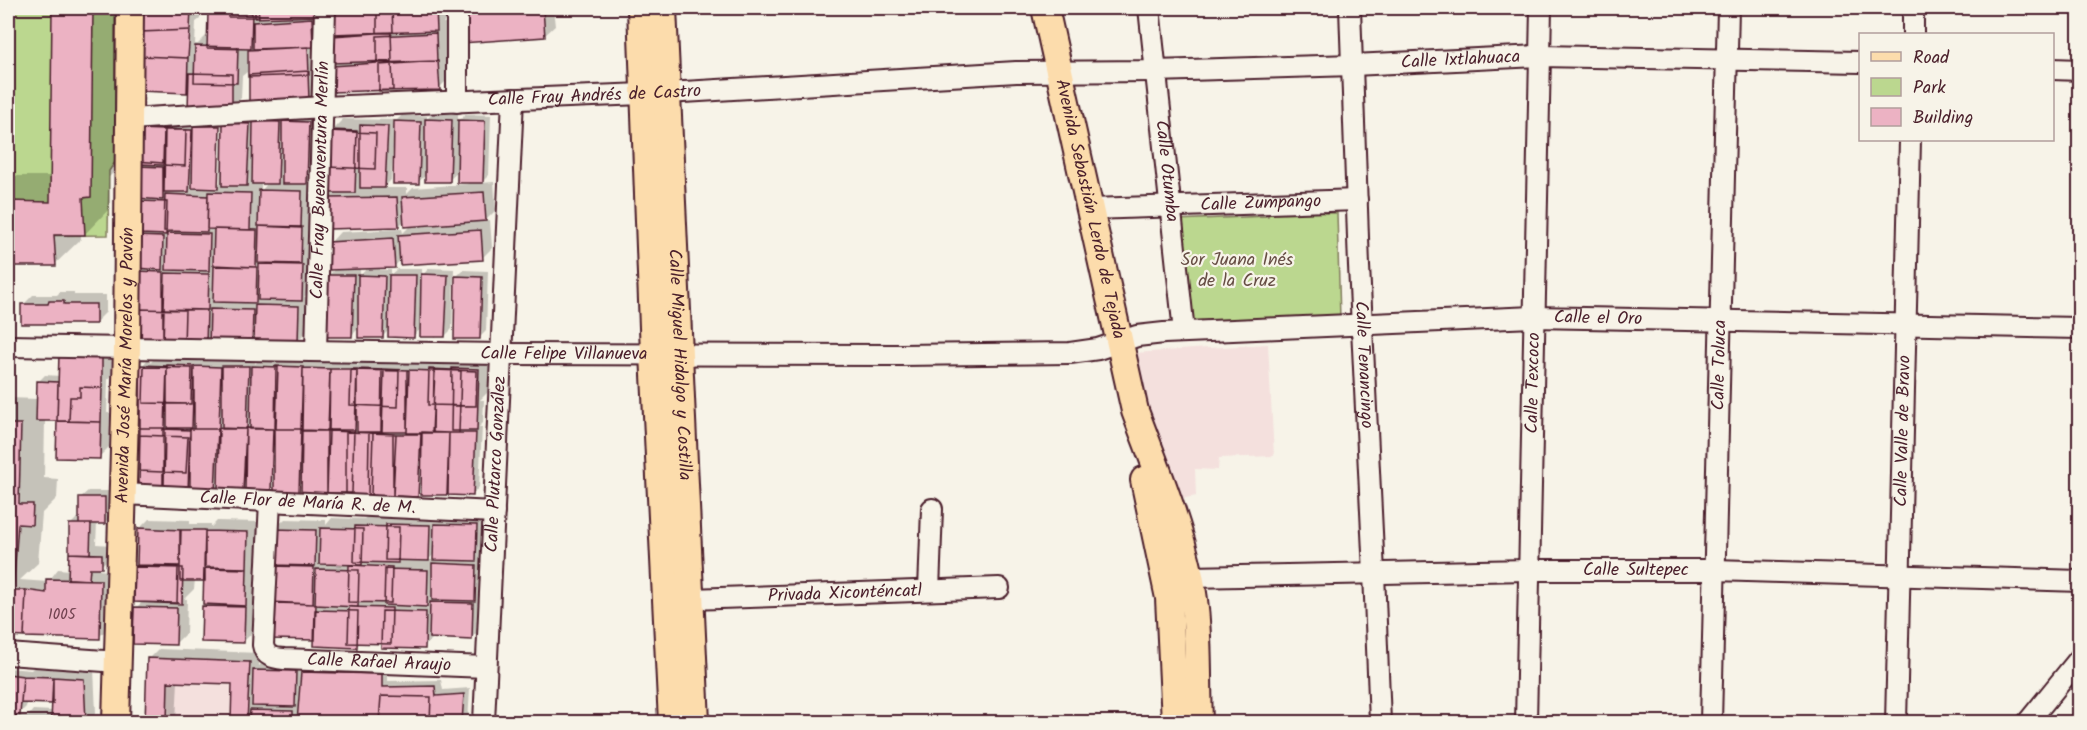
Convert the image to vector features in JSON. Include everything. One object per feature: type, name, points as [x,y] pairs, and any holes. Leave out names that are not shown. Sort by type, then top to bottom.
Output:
[{"type":"main road","name":"Avenida José María Morelos y Pavón","points":[[116,723],[128,348],[130,8]]},
{"type":"main road","name":"Calle Miguel Hidalgo y Costilla","points":[[641,8],[656,94]]},
{"type":"main road","name":"Calle Miguel Hidalgo y Costilla","points":[[663,8],[656,94],[667,354],[672,723]]},
{"type":"main road","name":"Avenida Sebastián Lerdo de Tejada","points":[[1045,8],[1135,411],[1143,477],[1169,598],[1175,723]]},
{"type":"main road","name":"Calle Miguel Hidalgo y Costilla","points":[[667,354],[691,599],[696,723]]},
{"type":"main road","name":"Avenida Sebastián Lerdo de Tejada","points":[[1135,411],[1156,468],[1190,577],[1196,628],[1199,723]]},
{"type":"street","name":"Calle Fray Buenaventura Merlín","points":[[316,351],[325,8]]},
{"type":"street","points":[[457,8],[457,102]]},
{"type":"street","name":"Calle Otumba","points":[[1149,8],[1184,332]]},
{"type":"street","name":"Calle Tenancingo","points":[[1350,8],[1361,326],[1380,723]]},
{"type":"street","name":"Calle Texcoco","points":[[1526,723],[1541,8]]},
{"type":"street","name":"Calle Toluca","points":[[1711,723],[1728,8]]},
{"type":"street","points":[[1913,8],[1913,33]]},
{"type":"street","name":"Calle Ixtlahuaca","points":[[1060,72],[1353,65],[1540,56],[1859,62]]},
{"type":"street","points":[[2054,69],[2079,70]]},
{"type":"street","name":"Calle Fray Andrés de Castro","points":[[130,119],[323,108],[656,94],[972,74],[1060,72]]},
{"type":"street","name":"Calle Plutarco González","points":[[484,723],[513,99]]},
{"type":"street","name":"Calle Valle de Bravo","points":[[1896,723],[1910,141]]},
{"type":"street","name":"Calle Zumpango","points":[[1090,209],[1357,200]]},
{"type":"street","name":"Calle el Oro","points":[[1119,342],[1150,334],[1534,317],[2079,328]]},
{"type":"street","name":"Calle Felipe Villanueva","points":[[8,346],[501,354],[901,355],[1070,353],[1098,350],[1119,342]]},
{"type":"street","name":"Calle Flor de María R. de M.","points":[[124,494],[494,512]]},
{"type":"street","name":"Calle Rafael Araujo","points":[[270,501],[263,645],[266,654],[271,657],[486,667]]},
{"type":"street","points":[[929,590],[932,509]]},
{"type":"street","name":"Calle Sultepec","points":[[1190,577],[1528,570],[1715,570],[2079,581]]},
{"type":"street","name":"Privada Xiconténcatl","points":[[691,599],[999,588]]},
{"type":"street","points":[[8,654],[118,662]]},
{"type":"street","points":[[2028,723],[2079,658]]},
{"type":"shaded area","points":[[1268,344],[1274,456],[1219,458],[1218,470],[1195,469],[1196,496],[1175,500],[1134,353]]},
{"type":"shaded area","points":[[147,658],[250,662],[247,722],[145,722]]},
{"type":"green space","points":[[8,8],[115,8],[115,162],[109,171],[108,235],[8,236]]},
{"type":"green space","name":"Sor Juana Inés de la Cruz","points":[[1330,208],[1325,213],[1337,213],[1340,319],[1187,327],[1176,220],[1268,216],[1268,213]]},
{"type":"building","points":[[52,8],[93,8],[91,197],[83,198],[85,235],[54,235],[56,266],[8,266],[8,201],[50,202]]},
{"type":"building","points":[[141,8],[191,8],[190,30],[140,32]]},
{"type":"building","points":[[229,8],[258,8],[259,17],[228,17]]},
{"type":"building","points":[[255,8],[315,8],[316,16],[255,18]]},
{"type":"building","points":[[332,8],[392,8],[393,32],[332,34]]},
{"type":"building","points":[[377,8],[436,8],[437,31],[377,33]]},
{"type":"building","points":[[543,8],[545,37],[462,43],[461,14]]},
{"type":"building","points":[[208,12],[252,13],[251,49],[207,48]]},
{"type":"building","points":[[312,18],[313,47],[253,49],[253,22]]},
{"type":"building","points":[[190,30],[188,58],[140,56],[140,32]]},
{"type":"building","points":[[391,32],[392,61],[332,63],[332,36]]},
{"type":"building","points":[[436,33],[437,61],[377,63],[377,36]]},
{"type":"building","points":[[195,46],[238,47],[237,83],[194,82]]},
{"type":"building","points":[[308,47],[309,75],[248,77],[248,50]]},
{"type":"building","points":[[140,56],[188,58],[187,93],[139,91]]},
{"type":"building","points":[[438,61],[440,90],[379,91],[379,65]]},
{"type":"building","points":[[392,62],[393,90],[332,92],[332,66]]},
{"type":"building","points":[[308,71],[309,100],[249,102],[249,75]]},
{"type":"building","points":[[189,73],[232,74],[232,110],[188,109]]},
{"type":"building","points":[[425,119],[452,120],[450,182],[425,182]]},
{"type":"building","points":[[458,120],[485,121],[483,183],[457,183]]},
{"type":"building","points":[[253,121],[280,122],[278,184],[252,184]]},
{"type":"building","points":[[282,121],[309,122],[307,184],[282,184]]},
{"type":"building","points":[[394,121],[421,122],[419,184],[393,184]]},
{"type":"building","points":[[223,123],[250,124],[247,186],[222,186]]},
{"type":"building","points":[[360,125],[388,126],[385,188],[360,188]]},
{"type":"building","points":[[193,126],[220,126],[218,189],[192,188]]},
{"type":"building","points":[[137,129],[164,130],[163,163],[136,161]]},
{"type":"building","points":[[138,129],[186,130],[185,166],[137,164]]},
{"type":"building","points":[[165,129],[192,130],[189,192],[164,192]]},
{"type":"building","points":[[330,130],[357,131],[355,193],[330,193]]},
{"type":"building","points":[[328,131],[376,133],[375,169],[327,167]]},
{"type":"building","points":[[137,166],[163,167],[163,200],[136,198]]},
{"type":"building","points":[[259,190],[302,191],[301,228],[258,226]]},
{"type":"building","points":[[208,192],[251,193],[250,230],[207,229]]},
{"type":"building","points":[[484,192],[486,221],[404,227],[402,197]]},
{"type":"building","points":[[165,194],[208,196],[207,232],[164,231]]},
{"type":"building","points":[[397,197],[399,227],[328,229],[327,198]]},
{"type":"building","points":[[140,201],[167,202],[166,235],[140,234]]},
{"type":"building","points":[[259,226],[302,227],[301,264],[258,263]]},
{"type":"building","points":[[214,229],[257,230],[256,267],[213,265]]},
{"type":"building","points":[[481,230],[483,260],[400,265],[398,235]]},
{"type":"building","points":[[167,233],[210,234],[209,271],[166,270]]},
{"type":"building","points":[[136,236],[163,237],[162,270],[136,268]]},
{"type":"building","points":[[393,238],[395,268],[329,270],[328,242]]},
{"type":"building","points":[[259,264],[303,265],[302,301],[258,300]]},
{"type":"building","points":[[214,266],[257,267],[256,303],[213,302]]},
{"type":"building","points":[[136,271],[163,272],[163,340],[136,342]]},
{"type":"building","points":[[165,273],[209,274],[208,310],[164,309]]},
{"type":"building","points":[[421,274],[448,275],[445,337],[420,337]]},
{"type":"building","points":[[327,275],[354,275],[352,337],[327,337]]},
{"type":"building","points":[[358,275],[385,276],[383,338],[358,338]]},
{"type":"building","points":[[389,275],[416,275],[414,338],[388,337]]},
{"type":"building","points":[[455,276],[482,277],[480,339],[454,339]]},
{"type":"building","points":[[49,301],[64,301],[64,304],[96,304],[96,324],[21,324],[21,304],[48,304]]},
{"type":"building","points":[[255,305],[299,306],[298,343],[254,342]]},
{"type":"building","points":[[137,309],[185,310],[184,346],[136,344]]},
{"type":"building","points":[[164,309],[207,310],[206,346],[163,345]]},
{"type":"building","points":[[210,309],[253,310],[252,346],[209,345]]},
{"type":"building","points":[[59,354],[102,355],[102,388],[80,387],[80,397],[70,397],[69,421],[57,421]]},
{"type":"building","points":[[140,365],[167,366],[165,428],[140,428]]},
{"type":"building","points":[[167,365],[194,366],[192,428],[167,428]]},
{"type":"building","points":[[194,366],[221,367],[219,429],[194,429]]},
{"type":"building","points":[[222,366],[249,366],[247,429],[222,429]]},
{"type":"building","points":[[251,366],[278,367],[276,429],[250,429]]},
{"type":"building","points":[[276,366],[303,367],[301,429],[275,429]]},
{"type":"building","points":[[144,367],[192,368],[191,404],[143,403]]},
{"type":"building","points":[[303,368],[330,369],[328,431],[302,431]]},
{"type":"building","points":[[452,368],[479,369],[477,431],[451,431]]},
{"type":"building","points":[[330,369],[357,369],[355,432],[329,431]]},
{"type":"building","points":[[357,369],[384,370],[382,432],[357,432]]},
{"type":"building","points":[[382,369],[409,370],[407,432],[381,432]]},
{"type":"building","points":[[429,369],[477,371],[476,406],[428,405]]},
{"type":"building","points":[[351,370],[399,371],[398,407],[350,405]]},
{"type":"building","points":[[407,370],[435,371],[432,433],[407,433]]},
{"type":"building","points":[[434,370],[461,371],[459,433],[433,433]]},
{"type":"building","points":[[37,381],[58,382],[57,421],[36,421]]},
{"type":"building","points":[[80,387],[102,388],[101,422],[69,421],[70,397],[80,397]]},
{"type":"building","points":[[57,421],[101,422],[100,459],[56,458]]},
{"type":"building","points":[[8,424],[21,424],[19,504],[33,504],[32,525],[18,524],[13,590],[8,590]]},
{"type":"building","points":[[140,428],[165,428],[164,487],[139,486]]},
{"type":"building","points":[[219,428],[246,429],[243,491],[218,491]]},
{"type":"building","points":[[246,428],[273,429],[271,491],[245,491]]},
{"type":"building","points":[[163,429],[190,430],[188,492],[163,491]]},
{"type":"building","points":[[190,429],[218,429],[215,492],[190,492]]},
{"type":"building","points":[[274,429],[301,429],[299,492],[274,491]]},
{"type":"building","points":[[302,430],[329,431],[327,493],[301,493]]},
{"type":"building","points":[[327,430],[354,430],[352,493],[327,493]]},
{"type":"building","points":[[346,432],[373,433],[371,495],[346,495]]},
{"type":"building","points":[[422,432],[449,433],[447,495],[421,495]]},
{"type":"building","points":[[369,433],[396,434],[393,496],[368,496]]},
{"type":"building","points":[[449,433],[476,433],[473,496],[448,495]]},
{"type":"building","points":[[393,434],[421,434],[418,497],[393,496]]},
{"type":"building","points":[[140,435],[188,437],[186,473],[139,471]]},
{"type":"building","points":[[79,497],[105,497],[105,524],[79,524]]},
{"type":"building","points":[[69,524],[91,524],[90,554],[69,553]]},
{"type":"building","points":[[386,524],[430,525],[429,561],[385,560]]},
{"type":"building","points":[[434,524],[477,525],[476,561],[433,560]]},
{"type":"building","points":[[355,526],[399,527],[398,563],[354,562]]},
{"type":"building","points":[[138,528],[181,530],[180,566],[137,565]]},
{"type":"building","points":[[320,528],[363,529],[362,565],[319,564]]},
{"type":"building","points":[[273,529],[316,530],[315,566],[272,565]]},
{"type":"building","points":[[180,530],[205,530],[205,581],[180,581]]},
{"type":"building","points":[[205,531],[248,532],[247,568],[204,567]]},
{"type":"building","points":[[69,553],[102,554],[102,568],[90,568],[89,580],[68,579]]},
{"type":"building","points":[[432,563],[476,565],[475,601],[432,600]]},
{"type":"building","points":[[349,565],[392,567],[391,603],[348,602]]},
{"type":"building","points":[[135,566],[178,567],[177,603],[134,602]]},
{"type":"building","points":[[270,566],[314,567],[313,604],[269,602]]},
{"type":"building","points":[[135,567],[183,568],[182,604],[134,602]]},
{"type":"building","points":[[204,568],[247,569],[246,606],[203,604]]},
{"type":"building","points":[[316,569],[359,570],[358,607],[315,605]]},
{"type":"building","points":[[385,569],[428,570],[427,607],[384,605]]},
{"type":"building","points":[[46,579],[101,580],[100,639],[24,637],[26,590],[46,593]]},
{"type":"building","points":[[8,590],[26,590],[24,637],[8,636]]},
{"type":"building","points":[[430,602],[473,603],[472,640],[429,638]]},
{"type":"building","points":[[272,603],[316,604],[315,640],[271,639]]},
{"type":"building","points":[[202,606],[245,607],[244,643],[201,642]]},
{"type":"building","points":[[134,607],[177,608],[176,645],[133,644]]},
{"type":"building","points":[[349,607],[392,608],[391,644],[348,643]]},
{"type":"building","points":[[315,610],[358,611],[357,648],[314,646]]},
{"type":"building","points":[[382,611],[426,612],[425,649],[381,648]]},
{"type":"building","points":[[147,658],[250,662],[247,722],[231,722],[232,684],[168,682],[167,722],[145,722]]},
{"type":"building","points":[[253,670],[296,671],[295,707],[252,706]]},
{"type":"building","points":[[301,672],[382,674],[382,687],[435,686],[436,696],[464,694],[462,722],[297,722]]},
{"type":"building","points":[[8,674],[23,676],[20,715],[8,716]]},
{"type":"building","points":[[23,676],[53,677],[53,704],[21,703]]},
{"type":"building","points":[[53,677],[84,679],[86,722],[51,722]]},
{"type":"building","points":[[381,696],[431,697],[430,722],[379,722]]},
{"type":"building","points":[[250,710],[293,711],[293,722],[249,722]]}]
